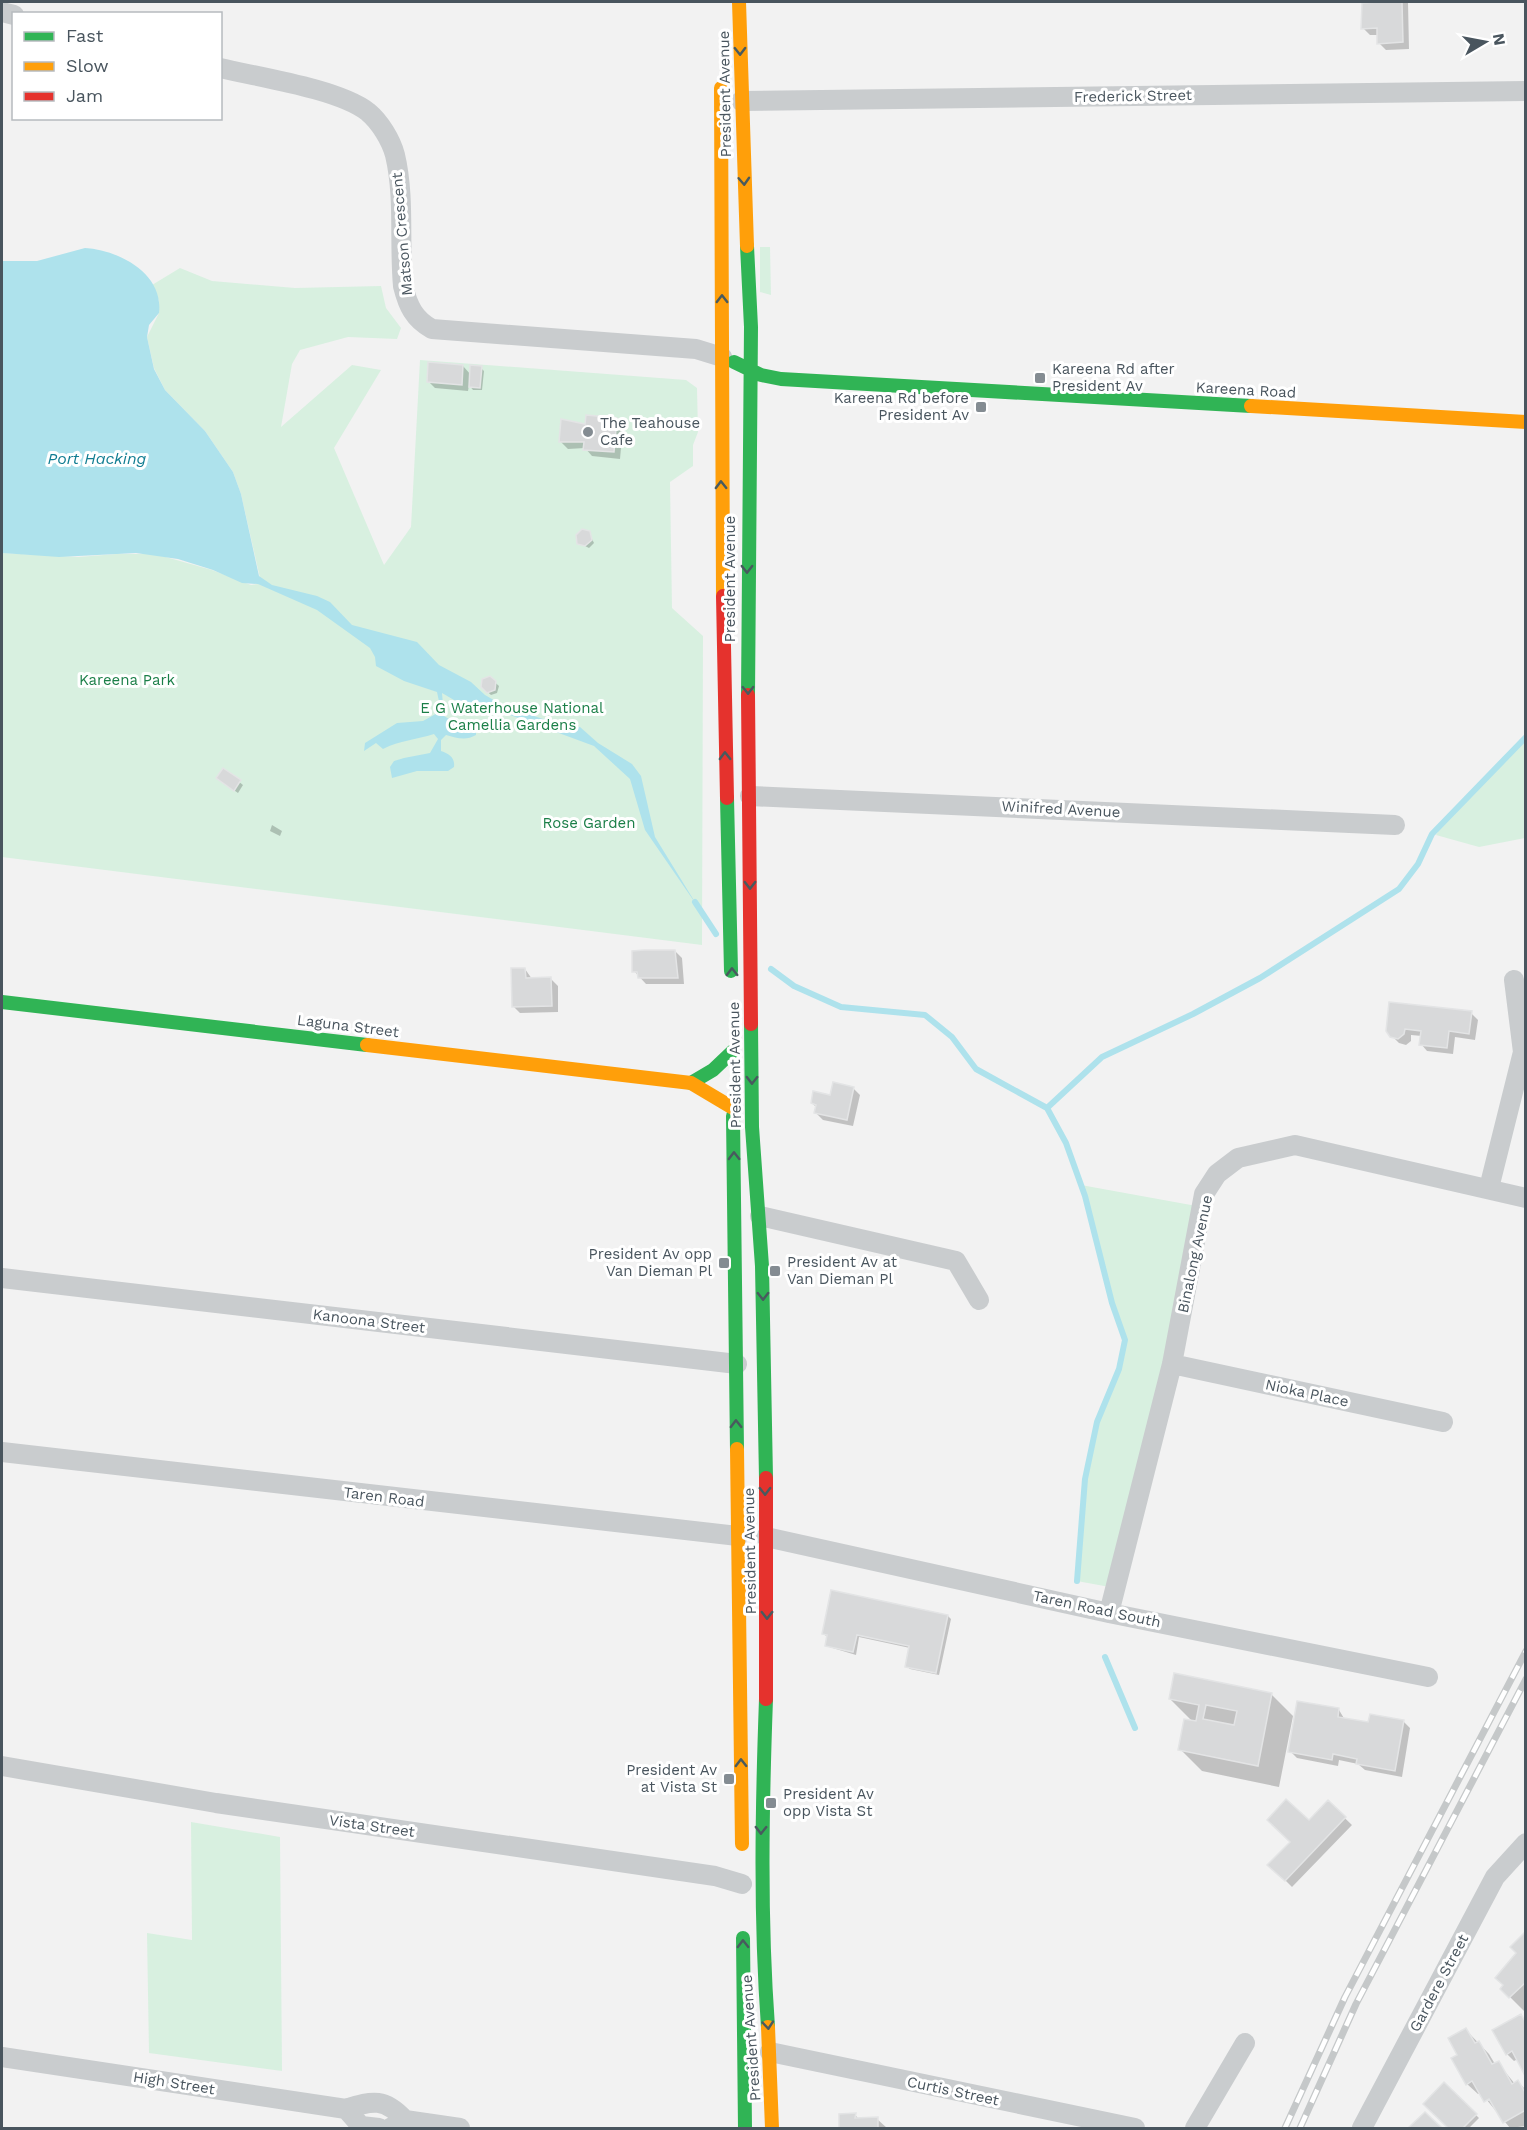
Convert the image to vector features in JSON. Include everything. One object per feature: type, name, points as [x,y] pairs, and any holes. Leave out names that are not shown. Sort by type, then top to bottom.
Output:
[{"type":"main road","name":"President Avenue","points":[[740,2],[741,101],[749,243],[750,369],[747,510],[752,1127],[760,1216],[766,1537],[767,1653],[761,1840],[762,1944],[770,2052],[772,2128]]},
{"type":"main road","name":"President Avenue","points":[[721,72],[721,481],[726,797],[732,983]]},
{"type":"main road","name":"Matson Crescent","points":[[722,357],[750,369]]},
{"type":"main road","name":"Kareena Road","points":[[750,369],[761,375],[781,379],[1526,422]]},
{"type":"main road","name":"Winifred Avenue","points":[[726,797],[750,796]]},
{"type":"main road","name":"Laguna Street","points":[[2,1002],[691,1083],[733,1102]]},
{"type":"main road","name":"President Avenue","points":[[691,1083],[713,1070],[733,1046],[733,1074]]},
{"type":"main road","name":"President Avenue","points":[[733,1102],[742,1878]]},
{"type":"main road","points":[[735,1215],[760,1216]]},
{"type":"main road","name":"Taren Road","points":[[738,1536],[766,1537]]},
{"type":"main road","name":"President Avenue","points":[[743,1919],[746,2128]]},
{"type":"main road","points":[[744,2047],[770,2052]]},
{"type":"street","name":"Matson Crescent","points":[[222,69],[340,99],[368,112],[381,126],[394,152],[398,176],[403,286],[407,304],[424,324],[432,329],[696,350],[722,357]]},
{"type":"street","name":"Frederick Street","points":[[741,101],[1526,91]]},
{"type":"street","name":"Winifred Avenue","points":[[750,796],[1395,825]]},
{"type":"street","points":[[1489,1188],[1523,1052],[1514,980]]},
{"type":"street","name":"Binalong Avenue","points":[[1109,1613],[1172,1364],[1204,1194],[1217,1174],[1238,1158],[1295,1145],[1526,1198]]},
{"type":"street","points":[[760,1216],[956,1261],[979,1300]]},
{"type":"street","name":"Kanoona Street","points":[[2,1278],[736,1364]]},
{"type":"street","name":"Nioka Place","points":[[1172,1364],[1443,1422]]},
{"type":"street","name":"Taren Road","points":[[2,1452],[738,1536]]},
{"type":"street","name":"Taren Road South","points":[[766,1537],[1109,1613],[1428,1677]]},
{"type":"street","name":"Vista Street","points":[[2,1766],[216,1803],[715,1876],[742,1878]]},
{"type":"street","name":"Gardere Street","points":[[1362,2128],[1495,1877],[1526,1843]]},
{"type":"street","points":[[1195,2128],[1245,2043]]},
{"type":"street","name":"Curtis Street","points":[[770,2052],[1135,2128]]},
{"type":"street","name":"High Street","points":[[2,2057],[346,2109],[369,2102],[392,2106],[398,2124],[460,2128]]},
{"type":"street","points":[[346,2109],[361,2126],[379,2128]]},
{"type":"green space","points":[[760,247],[770,247],[771,295],[760,292]]},
{"type":"green space","name":"E G Waterhouse National Camellia Gardens","points":[[180,268],[212,281],[295,288],[381,286],[386,308],[401,328],[397,339],[348,337],[300,350],[292,364],[281,427],[352,365],[381,370],[334,448],[384,565],[411,527],[420,360],[686,380],[697,388],[698,432],[693,445],[693,466],[670,482],[672,608],[703,636],[702,945],[2,857],[2,553],[78,557],[155,554],[212,570],[251,585],[258,584],[260,578],[241,494],[233,472],[205,431],[165,390],[154,368],[147,337],[159,313],[159,301],[152,285]]},
{"type":"green space","points":[[1525,737],[1525,838],[1479,847],[1436,835],[1443,824]]},
{"type":"green space","points":[[1081,1185],[1202,1207],[1115,1588],[1077,1581],[1085,1479],[1097,1422],[1119,1369],[1125,1340],[1112,1303]]},
{"type":"green space","points":[[191,1822],[280,1837],[282,2071],[149,2053],[147,1933],[192,1940]]},
{"type":"water","name":"Port Hacking","points":[[85,248],[111,253],[124,259],[146,275],[154,286],[159,299],[159,313],[149,325],[147,337],[154,369],[165,390],[205,431],[233,472],[241,494],[259,576],[272,585],[317,596],[330,602],[352,625],[417,642],[439,665],[471,682],[485,695],[504,706],[555,723],[580,727],[598,743],[632,764],[641,776],[655,837],[698,907],[645,830],[630,779],[594,746],[483,705],[454,700],[442,693],[444,716],[476,729],[476,735],[458,738],[446,735],[441,740],[441,751],[454,761],[454,767],[448,771],[417,771],[392,778],[390,767],[394,761],[430,753],[438,739],[434,734],[383,749],[376,743],[364,751],[365,743],[397,723],[423,721],[441,711],[437,692],[404,681],[376,666],[375,657],[370,648],[317,610],[258,584],[242,583],[213,570],[178,559],[136,553],[59,557],[2,553],[2,261],[37,261]]},
{"type":"building","points":[[1402,2],[1403,42],[1377,44],[1377,28],[1361,29],[1362,3]]},
{"type":"building","points":[[428,362],[463,365],[462,385],[427,382]]},
{"type":"building","points":[[470,365],[482,366],[480,388],[469,387]]},
{"type":"building","name":"The Teahouse Cafe","points":[[586,415],[617,418],[614,452],[583,450],[584,442],[559,442],[561,419],[585,424]]},
{"type":"building","points":[[582,529],[590,531],[592,540],[585,546],[577,544],[576,535]]},
{"type":"building","points":[[490,676],[496,681],[495,690],[487,693],[481,687],[482,679]]},
{"type":"building","points":[[223,768],[241,780],[234,791],[216,778]]},
{"type":"building","points":[[675,950],[678,978],[638,978],[637,972],[632,972],[632,951]]},
{"type":"building","points":[[511,968],[525,968],[526,978],[551,977],[552,1006],[512,1007]]},
{"type":"building","points":[[1389,1002],[1472,1011],[1469,1034],[1449,1031],[1447,1048],[1419,1045],[1421,1031],[1405,1029],[1404,1034],[1398,1039],[1390,1037],[1386,1031]]},
{"type":"building","points":[[833,1082],[854,1087],[847,1120],[814,1113],[816,1105],[811,1103],[813,1091],[830,1095]]},
{"type":"building","points":[[831,1590],[948,1615],[936,1673],[905,1667],[909,1646],[857,1635],[853,1652],[825,1646],[827,1635],[822,1634]]},
{"type":"building","points":[[1174,1673],[1272,1693],[1258,1766],[1178,1750],[1184,1719],[1196,1721],[1199,1705],[1169,1699]],"holes":[[[1206,1705],[1237,1711],[1234,1725],[1203,1719]]]},
{"type":"building","points":[[1297,1701],[1339,1708],[1338,1717],[1368,1722],[1370,1714],[1404,1720],[1395,1771],[1356,1764],[1357,1759],[1333,1754],[1332,1760],[1288,1752]]},
{"type":"building","points":[[1286,1799],[1309,1820],[1328,1800],[1346,1817],[1285,1881],[1267,1865],[1290,1842],[1267,1820]]},
{"type":"building","points":[[1525,1932],[1526,1982],[1509,1998],[1500,1989],[1503,1985],[1495,1978],[1516,1953],[1510,1947]]},
{"type":"building","points":[[1521,2014],[1526,2023],[1524,2074],[1512,2051],[1506,2055],[1492,2030]]},
{"type":"building","points":[[1466,2028],[1475,2043],[1479,2041],[1492,2064],[1499,2061],[1512,2084],[1518,2080],[1526,2094],[1526,2110],[1503,2123],[1489,2099],[1484,2102],[1472,2081],[1466,2085],[1451,2058],[1457,2055],[1448,2038]]},
{"type":"building","points":[[1444,2082],[1477,2114],[1463,2128],[1448,2128],[1423,2104]]},
{"type":"building","points":[[1425,2112],[1442,2128],[1408,2128]]},
{"type":"building","points":[[856,2113],[855,2118],[878,2117],[878,2128],[839,2128],[839,2114]]},
{"type":"waterway","points":[[1047,1108],[1102,1057],[1193,1014],[1260,978],[1399,889],[1418,864],[1432,834],[1526,737]]},
{"type":"waterway","points":[[695,902],[716,934]]},
{"type":"waterway","points":[[771,969],[794,986],[841,1007],[925,1015],[952,1037],[976,1069],[1047,1108],[1066,1143],[1085,1196],[1112,1303],[1125,1340],[1119,1369],[1097,1422],[1085,1479],[1077,1581]]},
{"type":"waterway","points":[[1105,1657],[1135,1728]]},
{"type":"railway","points":[[1285,2128],[1345,1997],[1526,1651]]},
{"type":"railway","points":[[1300,2128],[1356,2004],[1526,1679]]},
{"type":"traffic: fast","points":[[747,246],[751,327],[748,695]]},
{"type":"traffic: fast","points":[[734,362],[761,375],[781,379],[1251,406]]},
{"type":"traffic: fast","points":[[727,798],[731,971]]},
{"type":"traffic: fast","points":[[2,1002],[367,1045]]},
{"type":"traffic: fast","points":[[751,1024],[752,1127],[762,1266],[766,1478]]},
{"type":"traffic: fast","points":[[691,1083],[713,1070],[733,1051]]},
{"type":"traffic: fast","points":[[733,1116],[737,1449]]},
{"type":"traffic: fast","points":[[766,1699],[762,1863],[768,2027]]},
{"type":"traffic: fast","points":[[743,1938],[745,2128]]},
{"type":"traffic: slow","points":[[739,2],[747,246]]},
{"type":"traffic: slow","points":[[721,88],[723,596]]},
{"type":"traffic: slow","points":[[1251,406],[1526,422]]},
{"type":"traffic: slow","points":[[367,1045],[691,1083],[733,1108]]},
{"type":"traffic: slow","points":[[737,1449],[742,1844]]},
{"type":"traffic: slow","points":[[768,2027],[772,2128]]},
{"type":"traffic: jam","points":[[723,596],[727,798]]},
{"type":"traffic: jam","points":[[748,695],[751,1024]]},
{"type":"traffic: jam","points":[[766,1478],[766,1699]]},
{"type":"place","name":"Kareena Rd after President Av","points":[[1040,378]]},
{"type":"place","name":"Kareena Rd before President Av","points":[[981,407]]},
{"type":"place","name":"The Teahouse Cafe","points":[[588,432]]},
{"type":"place","name":"President Av opp Van Dieman Pl","points":[[724,1263]]},
{"type":"place","name":"President Av at Van Dieman Pl","points":[[775,1271]]},
{"type":"place","name":"President Av at Vista St","points":[[729,1779]]},
{"type":"place","name":"President Av opp Vista St","points":[[771,1803]]},
{"type":"park label","name":"Kareena Park","points":[[127,680]]},
{"type":"park label","name":"Rose Garden","points":[[589,823]]}]
